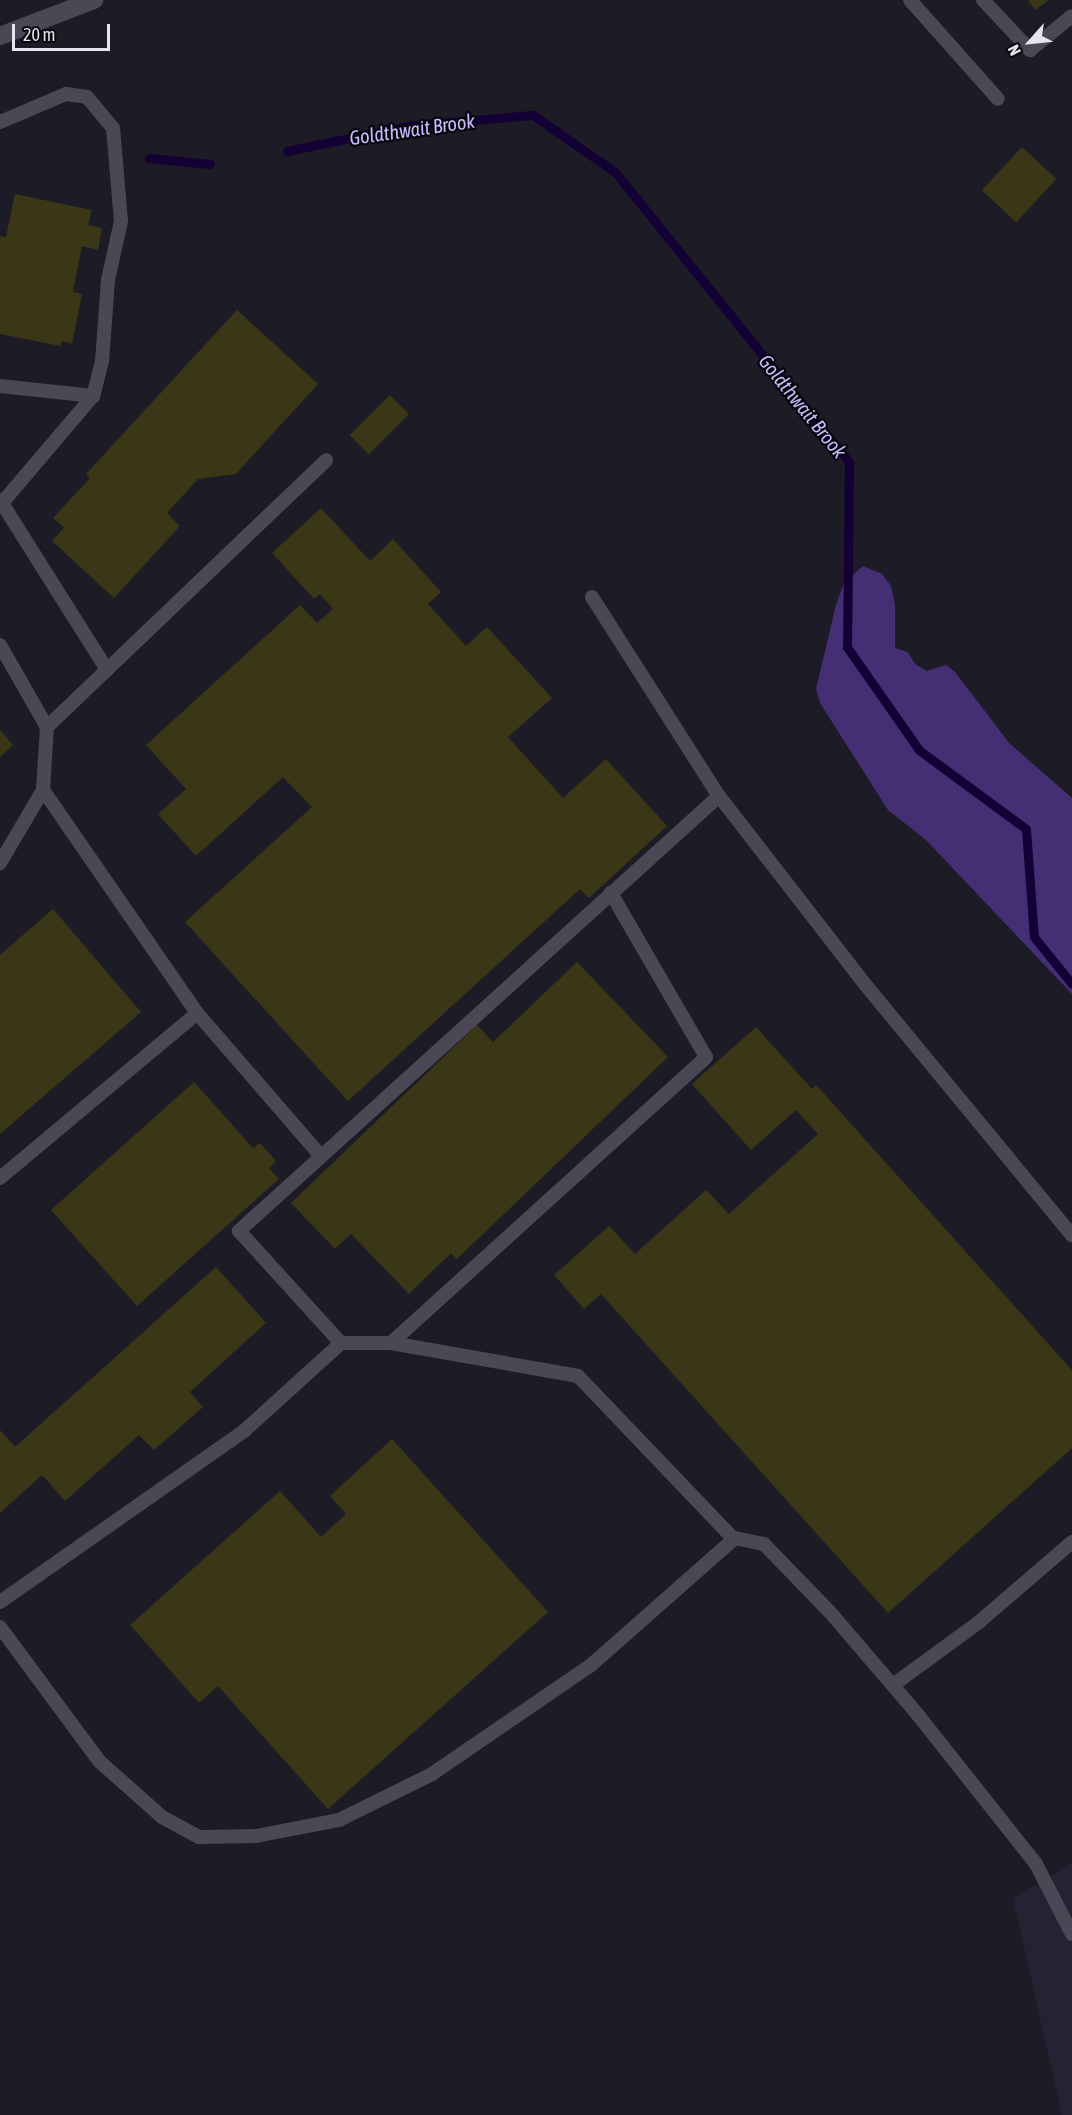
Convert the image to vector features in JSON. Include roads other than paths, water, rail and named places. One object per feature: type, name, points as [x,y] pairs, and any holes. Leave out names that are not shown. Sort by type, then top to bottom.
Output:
[{"type":"main road","points":[[0,36],[94,0]]},
{"type":"lane","points":[[910,0],[998,99]]},
{"type":"lane","points":[[983,0],[1030,50],[1072,16]]},
{"type":"lane","points":[[0,122],[66,94],[87,97],[113,128],[121,221],[108,280],[102,361],[93,396],[1,502],[107,670]]},
{"type":"lane","points":[[0,386],[93,396]]},
{"type":"lane","points":[[47,727],[326,460]]},
{"type":"lane","points":[[591,597],[719,796],[864,983],[1072,1235]]},
{"type":"lane","points":[[0,645],[47,727],[43,790],[0,863]]},
{"type":"lane","points":[[43,790],[197,1013],[319,1154]]},
{"type":"lane","points":[[341,1343],[239,1231],[319,1154],[719,796]]},
{"type":"lane","points":[[391,1343],[706,1057],[611,893]]},
{"type":"lane","points":[[0,1178],[197,1013]]},
{"type":"lane","points":[[0,1602],[244,1431],[341,1343],[391,1343],[578,1376],[734,1539],[764,1544],[893,1685],[1036,1864],[1072,1934]]},
{"type":"lane","points":[[0,1627],[99,1761],[162,1817],[199,1837],[256,1836],[339,1820],[432,1774],[590,1666],[734,1539]]},
{"type":"lane","points":[[893,1685],[978,1622],[1072,1542]]},
{"type":"waterway","name":"Goldthwait Brook","points":[[287,151],[413,125],[533,115],[615,172],[849,462],[847,647],[919,750],[1026,829],[1034,937],[1072,984]]},
{"type":"waterway","name":"Goldthwait Brook","points":[[149,158],[210,164]]}]
